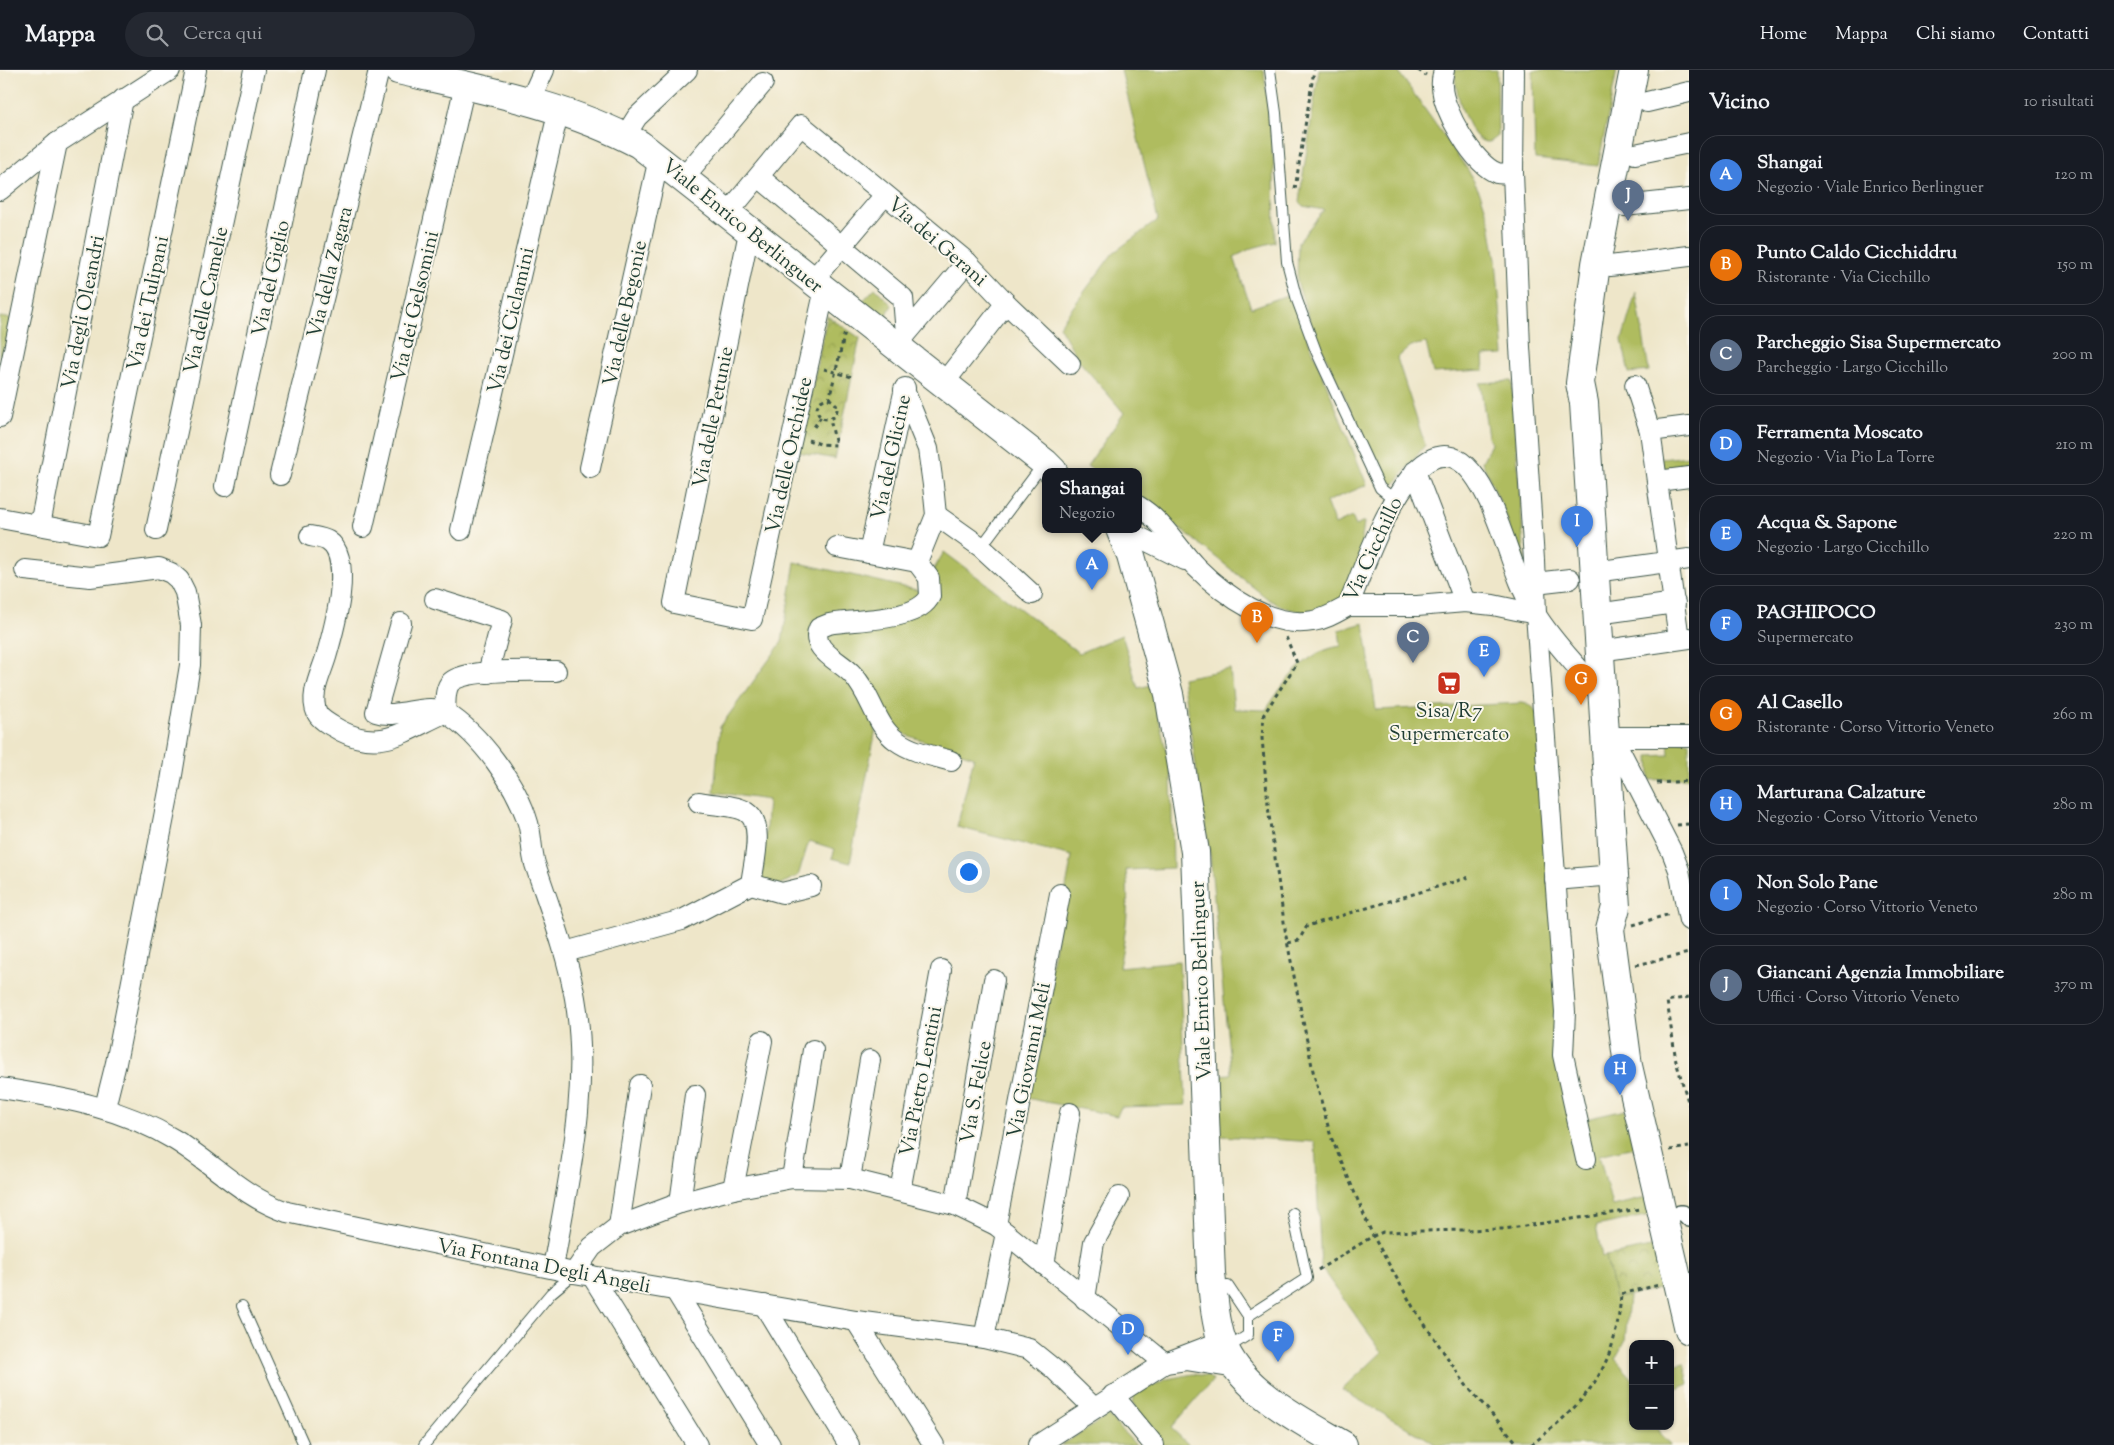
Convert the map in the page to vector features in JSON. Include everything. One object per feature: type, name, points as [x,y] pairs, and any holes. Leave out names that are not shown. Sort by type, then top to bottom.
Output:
[{"type":"main road","points":[[1634,70],[1596,264],[1580,383],[1584,403],[1582,576],[1597,614],[1602,687],[1609,737],[1614,875],[1631,966],[1645,1062],[1677,1149],[1689,1255]]},
{"type":"main road","points":[[1584,403],[1592,384],[1610,266],[1653,70]]},
{"type":"main road","name":"Viale Enrico Berlinguer","points":[[408,71],[559,109],[625,136],[659,158],[820,288],[901,340],[918,364],[1053,468]]},
{"type":"main road","name":"Viale Enrico Berlinguer","points":[[1115,533],[1131,556],[1140,596],[1169,694],[1195,852],[1213,1288],[1218,1328],[1228,1353]]},
{"type":"main road","points":[[1621,917],[1610,929],[1628,1066],[1676,1281],[1689,1330]]},
{"type":"main road","points":[[1228,1353],[1263,1394],[1296,1418],[1342,1445]]},
{"type":"street","points":[[0,190],[57,143],[170,70]]},
{"type":"street","name":"Via dei Tulipani","points":[[40,525],[98,536],[196,70]]},
{"type":"street","name":"Via delle Camelie","points":[[156,530],[254,70]]},
{"type":"street","name":"Via del Giglio","points":[[225,486],[315,70]]},
{"type":"street","name":"Via della Zagara","points":[[280,475],[379,70]]},
{"type":"street","points":[[530,101],[544,70]]},
{"type":"street","points":[[625,136],[637,117],[687,70]]},
{"type":"street","points":[[1444,70],[1442,85],[1444,100],[1462,137],[1483,162],[1497,173],[1513,173]]},
{"type":"street","points":[[1514,70],[1513,173],[1520,347],[1536,614],[1565,1012],[1563,1055],[1586,1159]]},
{"type":"street","points":[[684,178],[762,83]]},
{"type":"street","name":"Via dei Gelsomini","points":[[363,527],[465,85]]},
{"type":"street","points":[[1646,102],[1689,92]]},
{"type":"street","name":"Via degli Oleandri","points":[[40,525],[123,99]]},
{"type":"street","name":"Via dei Ciclamini","points":[[461,530],[559,109]]},
{"type":"street","name":"Via dei Gerani","points":[[758,177],[801,125],[967,262],[1006,303],[1070,364]]},
{"type":"street","points":[[0,417],[57,143]]},
{"type":"street","points":[[1635,154],[1689,143]]},
{"type":"street","name":"Via delle Begonie","points":[[590,468],[659,158]]},
{"type":"street","points":[[728,214],[758,177],[903,298],[901,340]]},
{"type":"street","name":"Via delle Orchidee","points":[[752,619],[822,302],[820,288],[841,247],[886,195]]},
{"type":"street","points":[[1624,206],[1689,199]]},
{"type":"street","name":"Via delle Petunie","points":[[752,619],[674,603],[747,242],[753,233]]},
{"type":"street","points":[[1610,266],[1689,256]]},
{"type":"street","points":[[901,340],[967,262]]},
{"type":"street","points":[[943,384],[1006,303]]},
{"type":"street","name":"Via del Glicine","points":[[869,553],[904,390],[918,364]]},
{"type":"street","points":[[1599,651],[1684,639],[1680,611],[1679,559],[1658,481],[1650,431],[1635,385]]},
{"type":"street","points":[[904,390],[931,458],[936,515],[917,562]]},
{"type":"street","points":[[1650,431],[1689,426]]},
{"type":"street","name":"Via Cicchillo","points":[[1195,566],[1211,581],[1240,601],[1282,621],[1312,622],[1348,606],[1394,499],[1415,471],[1429,460],[1442,456],[1460,461],[1472,470],[1496,515],[1517,577],[1536,614],[1594,687],[1602,687]]},
{"type":"street","points":[[1415,471],[1465,602]]},
{"type":"street","points":[[1658,481],[1689,477]]},
{"type":"street","points":[[1142,511],[1195,566]]},
{"type":"street","points":[[936,515],[982,547],[1032,594]]},
{"type":"street","points":[[0,518],[40,525]]},
{"type":"street","points":[[1115,533],[1156,544],[1195,566]]},
{"type":"street","points":[[310,536],[328,540],[336,551],[341,566],[336,620],[314,701],[318,715],[332,726],[354,737],[379,741],[445,712]]},
{"type":"street","points":[[837,547],[917,562],[925,570],[930,588],[930,596],[922,606],[907,614],[829,624],[819,628],[817,642],[852,673],[862,685],[888,733],[897,742],[912,749],[951,761]]},
{"type":"street","points":[[1535,583],[1679,559]]},
{"type":"street","points":[[25,570],[90,577],[159,568],[171,573],[179,580],[185,592],[191,625],[190,665],[171,781],[118,1053],[104,1107]]},
{"type":"street","points":[[435,599],[502,620],[488,673]]},
{"type":"street","points":[[1348,606],[1417,606],[1465,602],[1494,605],[1536,614]]},
{"type":"street","points":[[1597,614],[1680,611]]},
{"type":"street","points":[[401,623],[376,712],[387,716],[432,708],[445,712],[476,739],[495,760],[516,792],[527,820],[532,838],[534,862],[564,952],[576,999],[580,1035],[580,1083],[574,1141],[553,1268]]},
{"type":"street","points":[[445,712],[447,689],[451,683],[461,677],[488,673],[556,671]]},
{"type":"street","points":[[1609,737],[1689,737]]},
{"type":"street","points":[[1609,737],[1672,852],[1679,870],[1688,914]]},
{"type":"street","points":[[699,802],[745,810],[752,816],[758,834],[751,884]]},
{"type":"street","points":[[1556,880],[1614,875]]},
{"type":"street","points":[[564,952],[682,920],[751,884],[782,893],[812,886]]},
{"type":"street","name":"Via Giovanni Meli","points":[[984,1338],[1001,1229],[1060,894]]},
{"type":"street","name":"Via Pietro Lentini","points":[[900,1191],[941,970]]},
{"type":"street","name":"Via S. Felice","points":[[955,1205],[994,980]]},
{"type":"street","points":[[733,1189],[762,1041]]},
{"type":"street","points":[[792,1178],[813,1050]]},
{"type":"street","points":[[850,1179],[870,1060]]},
{"type":"street","points":[[619,1226],[640,1085]]},
{"type":"street","name":"Via Fontana Degli Angeli","points":[[0,1088],[104,1107],[163,1133],[247,1193],[280,1210],[583,1275],[856,1321],[984,1338],[1029,1350],[1056,1370],[1094,1408]]},
{"type":"street","points":[[680,1203],[695,1095]]},
{"type":"street","points":[[1044,1265],[1070,1113]]},
{"type":"street","points":[[697,1445],[583,1275],[592,1247],[619,1226],[680,1203],[733,1189],[792,1178],[850,1179],[955,1205],[1001,1229],[1084,1299],[1165,1363],[1228,1353]]},
{"type":"street","points":[[1084,1299],[1094,1242],[1119,1197]]},
{"type":"street","points":[[675,1290],[770,1445]]},
{"type":"street","points":[[764,1305],[848,1445]]},
{"type":"street","points":[[856,1321],[934,1445]]},
{"type":"street","points":[[1038,1445],[1113,1394],[1165,1363],[1228,1353]]},
{"type":"street","points":[[1113,1394],[1154,1445]]},
{"type":"lane","points":[[1270,70],[1276,113],[1287,262],[1297,300],[1316,351],[1380,488],[1394,499]]},
{"type":"lane","points":[[982,547],[1042,480]]},
{"type":"lane","points":[[1248,1316],[1307,1278],[1293,1213]]},
{"type":"lane","points":[[424,1445],[551,1293],[583,1275]]},
{"type":"lane","points":[[1213,1288],[1228,1286],[1248,1316],[1248,1335],[1228,1353]]},
{"type":"lane","points":[[242,1306],[304,1445]]},
{"type":"path","points":[[1295,191],[1314,70]]},
{"type":"path","points":[[829,400],[846,329]]},
{"type":"path","points":[[816,368],[852,376]]},
{"type":"path","points":[[829,400],[834,403],[835,415],[830,418],[821,417],[817,412],[818,405],[822,401],[829,400]]},
{"type":"path","points":[[821,417],[806,439],[820,444],[836,445],[830,418]]},
{"type":"path","points":[[1282,621],[1280,624],[1297,663],[1264,714],[1262,738],[1269,815],[1288,943],[1313,1071],[1331,1137],[1373,1236],[1435,1342],[1466,1385],[1519,1445]]},
{"type":"path","points":[[1637,785],[1689,781]]},
{"type":"path","points":[[1288,943],[1299,940],[1307,926],[1470,877]]},
{"type":"path","points":[[1621,917],[1688,914]]},
{"type":"path","points":[[1631,966],[1689,953]]},
{"type":"path","points":[[1689,997],[1667,1001],[1676,1062],[1689,1106]]},
{"type":"path","points":[[1321,1268],[1373,1236],[1383,1232],[1504,1229],[1648,1208]]},
{"type":"path","points":[[1531,1445],[1558,1424],[1582,1398],[1607,1362],[1617,1336],[1621,1294],[1676,1281]]},
{"type":"green space","points":[[1121,70],[1264,70],[1274,167],[1275,242],[1252,248],[1234,257],[1251,308],[1290,294],[1367,485],[1326,502],[1335,525],[1352,517],[1356,526],[1364,522],[1355,572],[1348,591],[1338,601],[1316,610],[1300,611],[1284,607],[1268,599],[1142,499],[1142,468],[1090,468],[1087,466],[1124,413],[1080,362],[1059,326],[1113,253],[1158,220]]},
{"type":"green space","points":[[1319,70],[1397,70],[1468,170],[1481,195],[1490,223],[1496,260],[1504,355],[1483,356],[1484,370],[1433,373],[1426,343],[1411,346],[1397,358],[1425,445],[1395,484],[1386,485],[1312,327],[1297,282],[1298,242],[1324,210],[1303,206],[1299,202]]},
{"type":"green space","points":[[1455,70],[1497,70],[1498,136],[1491,141],[1481,140],[1474,134],[1468,124],[1456,88]]},
{"type":"green space","points":[[1533,70],[1617,70],[1598,166],[1535,159]]},
{"type":"green space","points":[[875,288],[892,305],[881,326],[857,307]]},
{"type":"green space","points":[[1636,292],[1649,371],[1629,373],[1622,340]]},
{"type":"green space","points":[[827,316],[860,338],[835,459],[799,452]]},
{"type":"green space","points":[[0,317],[13,319],[0,382]]},
{"type":"green space","points":[[1512,381],[1525,565],[1517,564],[1506,515],[1482,462],[1491,444],[1488,436],[1480,383]]},
{"type":"green space","points":[[1689,456],[1689,474],[1668,477],[1661,459]]},
{"type":"green space","points":[[944,552],[1079,653],[1122,635],[1138,688],[1151,685],[1171,772],[1173,868],[1126,870],[1127,919],[1119,967],[1179,961],[1186,1105],[1121,1107],[1117,1116],[1026,1098],[1072,856],[957,827],[974,757],[906,735],[891,723],[881,703],[850,863],[832,858],[835,849],[809,841],[798,876],[761,893],[768,800],[714,792],[720,727],[782,642],[795,562],[921,591]]},
{"type":"green space","points":[[1364,623],[1376,710],[1522,703],[1531,705],[1538,714],[1577,1121],[1625,1110],[1634,1147],[1599,1155],[1612,1206],[1646,1198],[1650,1215],[1596,1226],[1602,1257],[1606,1256],[1615,1298],[1629,1296],[1625,1341],[1615,1359],[1629,1375],[1629,1430],[1658,1430],[1672,1445],[1437,1445],[1342,1390],[1382,1352],[1321,1268],[1315,1142],[1221,1136],[1216,1075],[1231,1074],[1210,855],[1182,678],[1230,669],[1234,709],[1266,710],[1289,678],[1306,661],[1328,649],[1341,646],[1339,630]]},
{"type":"green space","points":[[1668,738],[1689,742],[1689,778],[1650,780],[1649,756],[1669,755]]},
{"type":"green space","points":[[1656,1246],[1665,1288],[1615,1298],[1606,1256]]},
{"type":"green space","points":[[1684,1363],[1689,1384],[1674,1390],[1674,1385],[1674,1366]]},
{"type":"green space","points":[[1193,1374],[1207,1376],[1213,1380],[1171,1428],[1189,1445],[1161,1445],[1132,1403],[1134,1395],[1167,1379]]},
{"type":"green space","points":[[1108,1416],[1136,1445],[1061,1445]]},
{"type":"place","name":"Giancani Agenzia Immobiliare","points":[[1628,221]]},
{"type":"place","name":"Non Solo Pane","points":[[1577,547]]},
{"type":"place","name":"Shangai","points":[[1092,590]]},
{"type":"place","name":"Punto Caldo Cicchiddru","points":[[1257,643]]},
{"type":"place","name":"Parcheggio Sisa Supermercato","points":[[1413,663]]},
{"type":"place","name":"Acqua & Sapone","points":[[1484,677]]},
{"type":"place","name":"Sisa/R7 Supermercato","points":[[1449,683]]},
{"type":"place","name":"Al Casello","points":[[1581,705]]},
{"type":"place","name":"Marturana Calzature","points":[[1620,1095]]},
{"type":"place","name":"Ferramenta Moscato","points":[[1128,1355]]},
{"type":"place","name":"PAGHIPOCO","points":[[1278,1362]]}]
